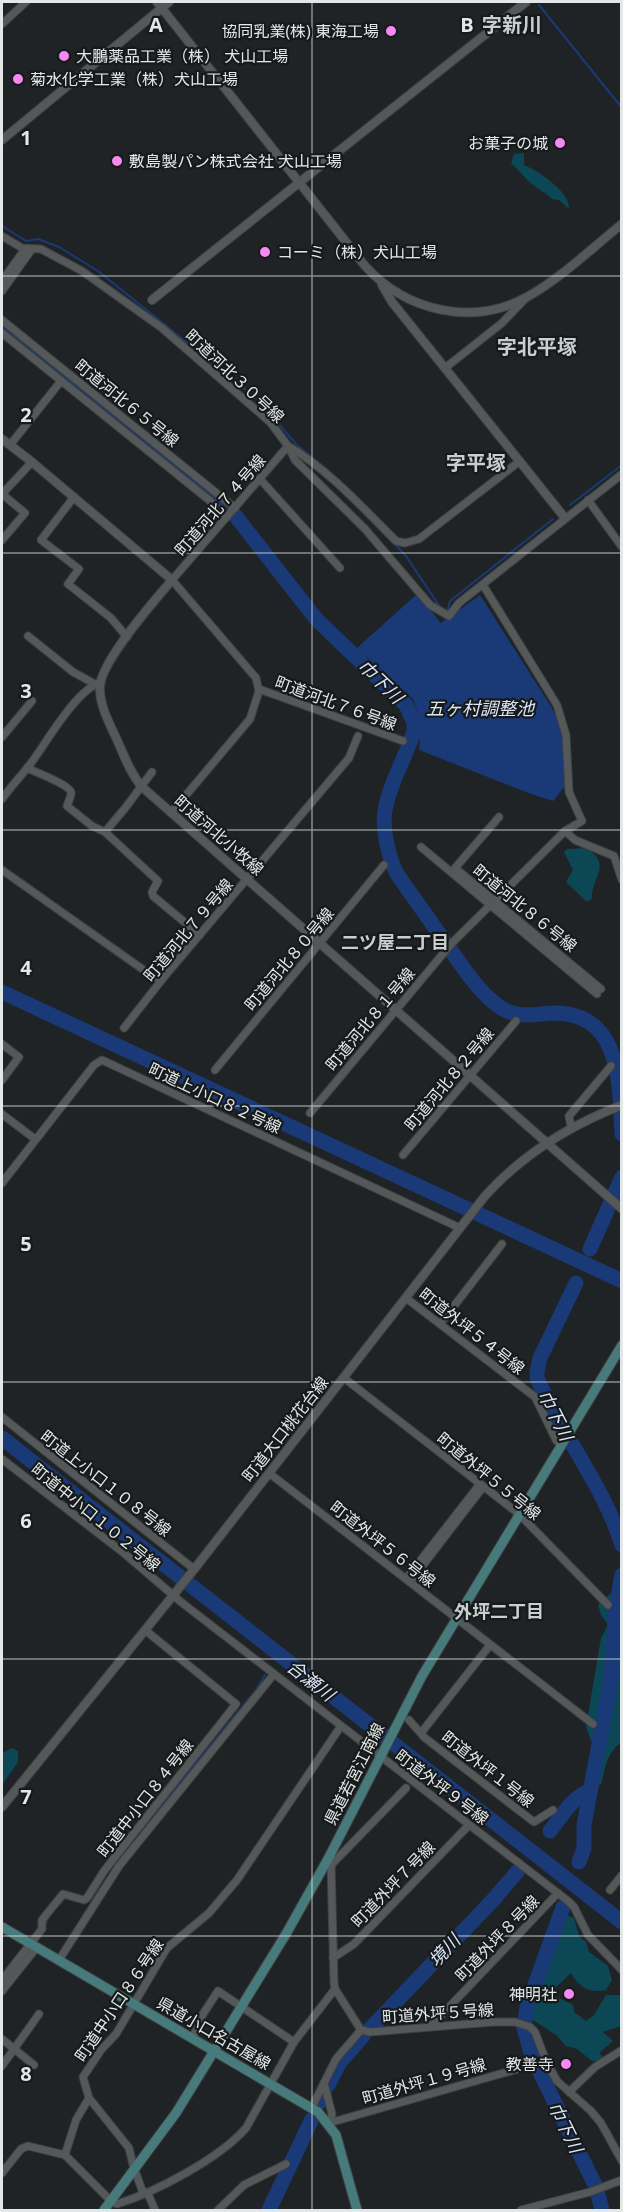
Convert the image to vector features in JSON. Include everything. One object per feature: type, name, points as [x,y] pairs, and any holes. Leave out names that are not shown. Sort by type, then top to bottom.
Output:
[{"type":"main road","name":"県道若宮江南線","points":[[104,2211],[176,2113],[329,1862],[394,1727],[456,1618],[621,1345]]},
{"type":"main road","name":"県道小口名古屋線","points":[[2,1927],[315,2109],[329,2123],[338,2141],[357,2211]]},
{"type":"street","points":[[2,24],[26,2]]},
{"type":"street","points":[[2,140],[159,5],[169,2]]},
{"type":"street","points":[[152,300],[526,2]]},
{"type":"street","points":[[159,5],[565,518]]},
{"type":"street","points":[[445,368],[502,322],[526,298],[542,288],[621,224]]},
{"type":"street","name":"町道河北３０号線","points":[[2,236],[28,249],[41,249],[82,271],[162,328],[270,422],[288,446],[295,460],[365,529],[430,605],[448,616],[459,603],[483,585]]},
{"type":"street","points":[[2,281],[28,249]]},
{"type":"street","points":[[2,291],[28,249]]},
{"type":"street","points":[[378,280],[415,303],[448,312],[488,311],[526,298]]},
{"type":"street","name":"町道河北６５号線","points":[[2,320],[235,508]]},
{"type":"street","points":[[2,333],[227,516]]},
{"type":"street","points":[[10,445],[61,381]]},
{"type":"street","points":[[2,439],[172,580],[256,678],[258,692],[250,719],[171,813]]},
{"type":"street","points":[[288,446],[304,456],[335,483],[396,542],[405,543],[419,539],[520,461]]},
{"type":"street","name":"町道河北７４号線","points":[[172,580],[288,446]]},
{"type":"street","points":[[2,540],[25,513],[2,494],[32,462]]},
{"type":"street","points":[[483,585],[621,474]]},
{"type":"street","points":[[260,479],[340,568]]},
{"type":"street","points":[[74,497],[41,540],[79,569],[68,584],[111,618],[127,637]]},
{"type":"street","points":[[588,500],[621,548]]},
{"type":"street","points":[[2,799],[27,768],[60,719],[98,684],[127,637],[172,580]]},
{"type":"street","name":"町道河北８１号線","points":[[309,1113],[452,943],[565,831],[582,822],[569,792],[566,735],[557,705],[483,585]]},
{"type":"street","points":[[28,636],[73,672],[98,684]]},
{"type":"street","name":"町道河北小牧線","points":[[98,684],[108,723],[129,770],[141,786],[619,1207]]},
{"type":"street","name":"町道河北７６号線","points":[[258,692],[403,741]]},
{"type":"street","points":[[2,737],[32,702]]},
{"type":"street","name":"町道河北７９号線","points":[[124,1028],[164,977],[349,758],[358,736]]},
{"type":"street","points":[[27,768],[68,788],[72,794],[67,806],[92,826],[105,831],[158,881],[152,891],[153,896],[200,935]]},
{"type":"street","points":[[105,831],[152,772]]},
{"type":"street","name":"町道河北８６号線","points":[[448,870],[497,815],[455,868],[492,903]]},
{"type":"street","points":[[565,831],[575,840],[614,856],[621,880]]},
{"type":"street","points":[[421,847],[599,991]]},
{"type":"street","name":"町道河北８０号線","points":[[215,1070],[384,865]]},
{"type":"street","points":[[2,870],[155,978],[164,977]]},
{"type":"street","name":"町道河北８２号線","points":[[403,1155],[516,1021]]},
{"type":"street","points":[[2,1044],[19,1057],[2,1080]]},
{"type":"street","name":"町道上小口８２号線","points":[[2,1183],[94,1065],[102,1060],[460,1228]]},
{"type":"street","points":[[571,1127],[569,1116],[610,1066]]},
{"type":"street","name":"町道大口桃花台線","points":[[2,1807],[174,1595],[477,1207],[512,1169],[546,1142],[571,1127],[621,1105]]},
{"type":"street","points":[[2,1114],[36,1139]]},
{"type":"street","points":[[440,1324],[502,1244]]},
{"type":"street","name":"町道外坪５４号線","points":[[406,1298],[535,1397],[556,1440],[562,1443]]},
{"type":"street","name":"町道外坪５５号線","points":[[344,1378],[519,1514],[608,1605]]},
{"type":"street","name":"町道上小口１０８号線","points":[[2,1417],[193,1570]]},
{"type":"street","name":"町道中小口１０２号線","points":[[2,1459],[174,1595]]},
{"type":"street","name":"町道外坪５６号線","points":[[269,1473],[593,1725]]},
{"type":"street","points":[[408,1581],[482,1485]]},
{"type":"street","name":"町道外坪９号線","points":[[174,1595],[558,1893],[571,1904],[588,1935],[621,1970]]},
{"type":"street","name":"町道中小口８４号線","points":[[2,1980],[34,1945],[42,1929],[42,1920],[63,1894],[87,1898],[104,1871],[236,1704],[145,1630]]},
{"type":"street","points":[[421,1733],[490,1645]]},
{"type":"street","points":[[59,1960],[119,1866],[274,1674]]},
{"type":"street","name":"町道外坪１号線","points":[[409,1720],[421,1733],[534,1822],[553,1810]]},
{"type":"street","name":"町道中小口８６号線","points":[[89,2098],[83,2077],[101,2050],[116,2034],[167,1948],[209,1913],[237,1880],[341,1726]]},
{"type":"street","points":[[329,1862],[406,1788]]},
{"type":"street","name":"町道外坪７号線","points":[[333,1958],[354,1944],[469,1825]]},
{"type":"street","name":"町道外坪５号線","points":[[329,1862],[335,1989],[365,2031],[493,2022],[519,2023],[530,2027],[535,2032],[557,2081],[601,2123],[621,2161]]},
{"type":"street","points":[[610,1890],[621,1875]]},
{"type":"street","name":"町道外坪８号線","points":[[430,2027],[558,1893]]},
{"type":"street","points":[[2,1991],[34,1945]]},
{"type":"street","points":[[2,2173],[21,2149],[28,2146],[65,2155],[114,2204],[146,2192],[189,2170],[237,2138],[250,2122],[294,2042],[335,1989]]},
{"type":"street","points":[[193,2037],[203,2014],[218,1991],[294,2042]]},
{"type":"street","points":[[2,2066],[39,2014]]},
{"type":"street","points":[[315,2109],[343,2049],[365,2031]]},
{"type":"street","points":[[2,2039],[34,2065]]},
{"type":"street","points":[[569,2092],[595,2067],[621,2050]]},
{"type":"street","name":"町道外坪１９号線","points":[[329,2123],[528,2067]]},
{"type":"street","points":[[325,2088],[332,2114],[329,2123]]},
{"type":"street","points":[[65,2155],[76,2120],[89,2098],[129,2148],[142,2190],[146,2192],[155,2211]]},
{"type":"street","points":[[218,2211],[227,2208],[244,2185],[286,2164]]},
{"type":"street","points":[[521,2211],[603,2188],[621,2180]]},
{"type":"shaded area","points":[[524,153],[524,165],[545,177],[559,189],[565,196],[569,209],[559,200],[552,199],[535,186],[511,164],[514,154]]},
{"type":"shaded area","points":[[587,848],[595,855],[600,866],[592,899],[587,902],[566,882],[573,870],[564,852],[567,849]]},
{"type":"shaded area","points":[[621,1592],[621,1743],[609,1756],[601,1784],[584,1795],[592,1743],[586,1727],[601,1638],[608,1625],[598,1605],[610,1594]]},
{"type":"shaded area","points":[[12,1748],[18,1751],[18,1762],[2,1785],[2,1753]]},
{"type":"shaded area","points":[[567,1915],[574,1918],[579,1936],[586,1942],[589,1952],[608,1966],[612,1980],[606,1990],[595,1991],[581,1986],[571,1973],[554,1989],[555,1996],[573,2005],[574,2012],[586,2021],[594,2015],[606,1995],[619,1995],[621,1998],[621,2026],[603,2032],[613,2041],[599,2053],[604,2058],[599,2061],[592,2061],[577,2049],[566,2046],[556,2035],[524,2014],[532,1977],[555,1917]]},
{"type":"water","name":"五ヶ村調整池","points":[[417,594],[441,623],[480,595],[552,708],[565,736],[565,786],[553,801],[419,750],[421,723],[413,699],[357,648]]},
{"type":"waterway","points":[[539,5],[622,108]]},
{"type":"waterway","points":[[2,226],[26,241],[38,239],[59,247],[98,271],[256,398],[296,444],[316,461]]},
{"type":"waterway","name":"巾下川","points":[[2,326],[234,514],[317,620],[406,705],[414,723],[414,731],[391,790],[384,817],[386,842],[397,874],[466,972],[492,1001],[507,1011],[521,1015],[557,1013],[579,1017],[595,1026],[606,1040],[618,1076],[622,1134]]},
{"type":"waterway","points":[[570,505],[622,465]]},
{"type":"waterway","points":[[445,621],[450,601],[553,519]]},
{"type":"waterway","points":[[394,543],[406,556],[440,607]]},
{"type":"waterway","name":"巾下川","points":[[414,731],[419,716]]},
{"type":"waterway","points":[[2,992],[622,1281]]},
{"type":"waterway","name":"巾下川","points":[[590,1249],[622,1177]]},
{"type":"waterway","name":"巾下川","points":[[576,1283],[540,1358],[537,1378],[604,1501],[622,1545]]},
{"type":"waterway","name":"合瀬川","points":[[2,1438],[622,1922]]},
{"type":"waterway","name":"巾下川","points":[[579,1862],[584,1848],[584,1825],[611,1679],[616,1607],[622,1575]]},
{"type":"waterway","points":[[141,1830],[256,1690],[265,1675]]},
{"type":"waterway","name":"境川","points":[[550,1831],[573,1802],[590,1791]]},
{"type":"waterway","name":"境川","points":[[370,2029],[517,1872]]},
{"type":"waterway","points":[[87,1901],[92,1899],[106,1874]]},
{"type":"waterway","points":[[55,1909],[65,1898]]},
{"type":"waterway","name":"巾下川","points":[[563,1907],[527,2007],[524,2028],[532,2056],[596,2187],[602,2210]]},
{"type":"waterway","points":[[44,1930],[48,1918]]},
{"type":"waterway","name":"境川","points":[[328,2085],[340,2062],[363,2036]]},
{"type":"waterway","name":"境川","points":[[319,2103],[324,2093]]},
{"type":"waterway","name":"境川","points":[[269,2210],[312,2119]]},
{"type":"place","name":"協同乳業(株) 東海工場","points":[[391,31]]},
{"type":"place","name":"大鵬薬品工業（株） 犬山工場","points":[[64,56]]},
{"type":"place","name":"菊水化学工業（株）犬山工場","points":[[18,79]]},
{"type":"place","name":"お菓子の城","points":[[560,143]]},
{"type":"place","name":"敷島製パン株式会社 犬山工場","points":[[117,161]]},
{"type":"place","name":"コーミ（株）犬山工場","points":[[265,252]]},
{"type":"place","name":"神明社","points":[[569,1994]]},
{"type":"place","name":"教善寺","points":[[566,2064]]},
{"type":"district","name":"字新川","points":[[512,24]]},
{"type":"district","name":"字北平塚","points":[[537,346]]},
{"type":"district","name":"字平塚","points":[[476,462]]},
{"type":"district","name":"二ツ屋二丁目","points":[[395,942]]},
{"type":"district","name":"外坪二丁目","points":[[499,1611]]}]
